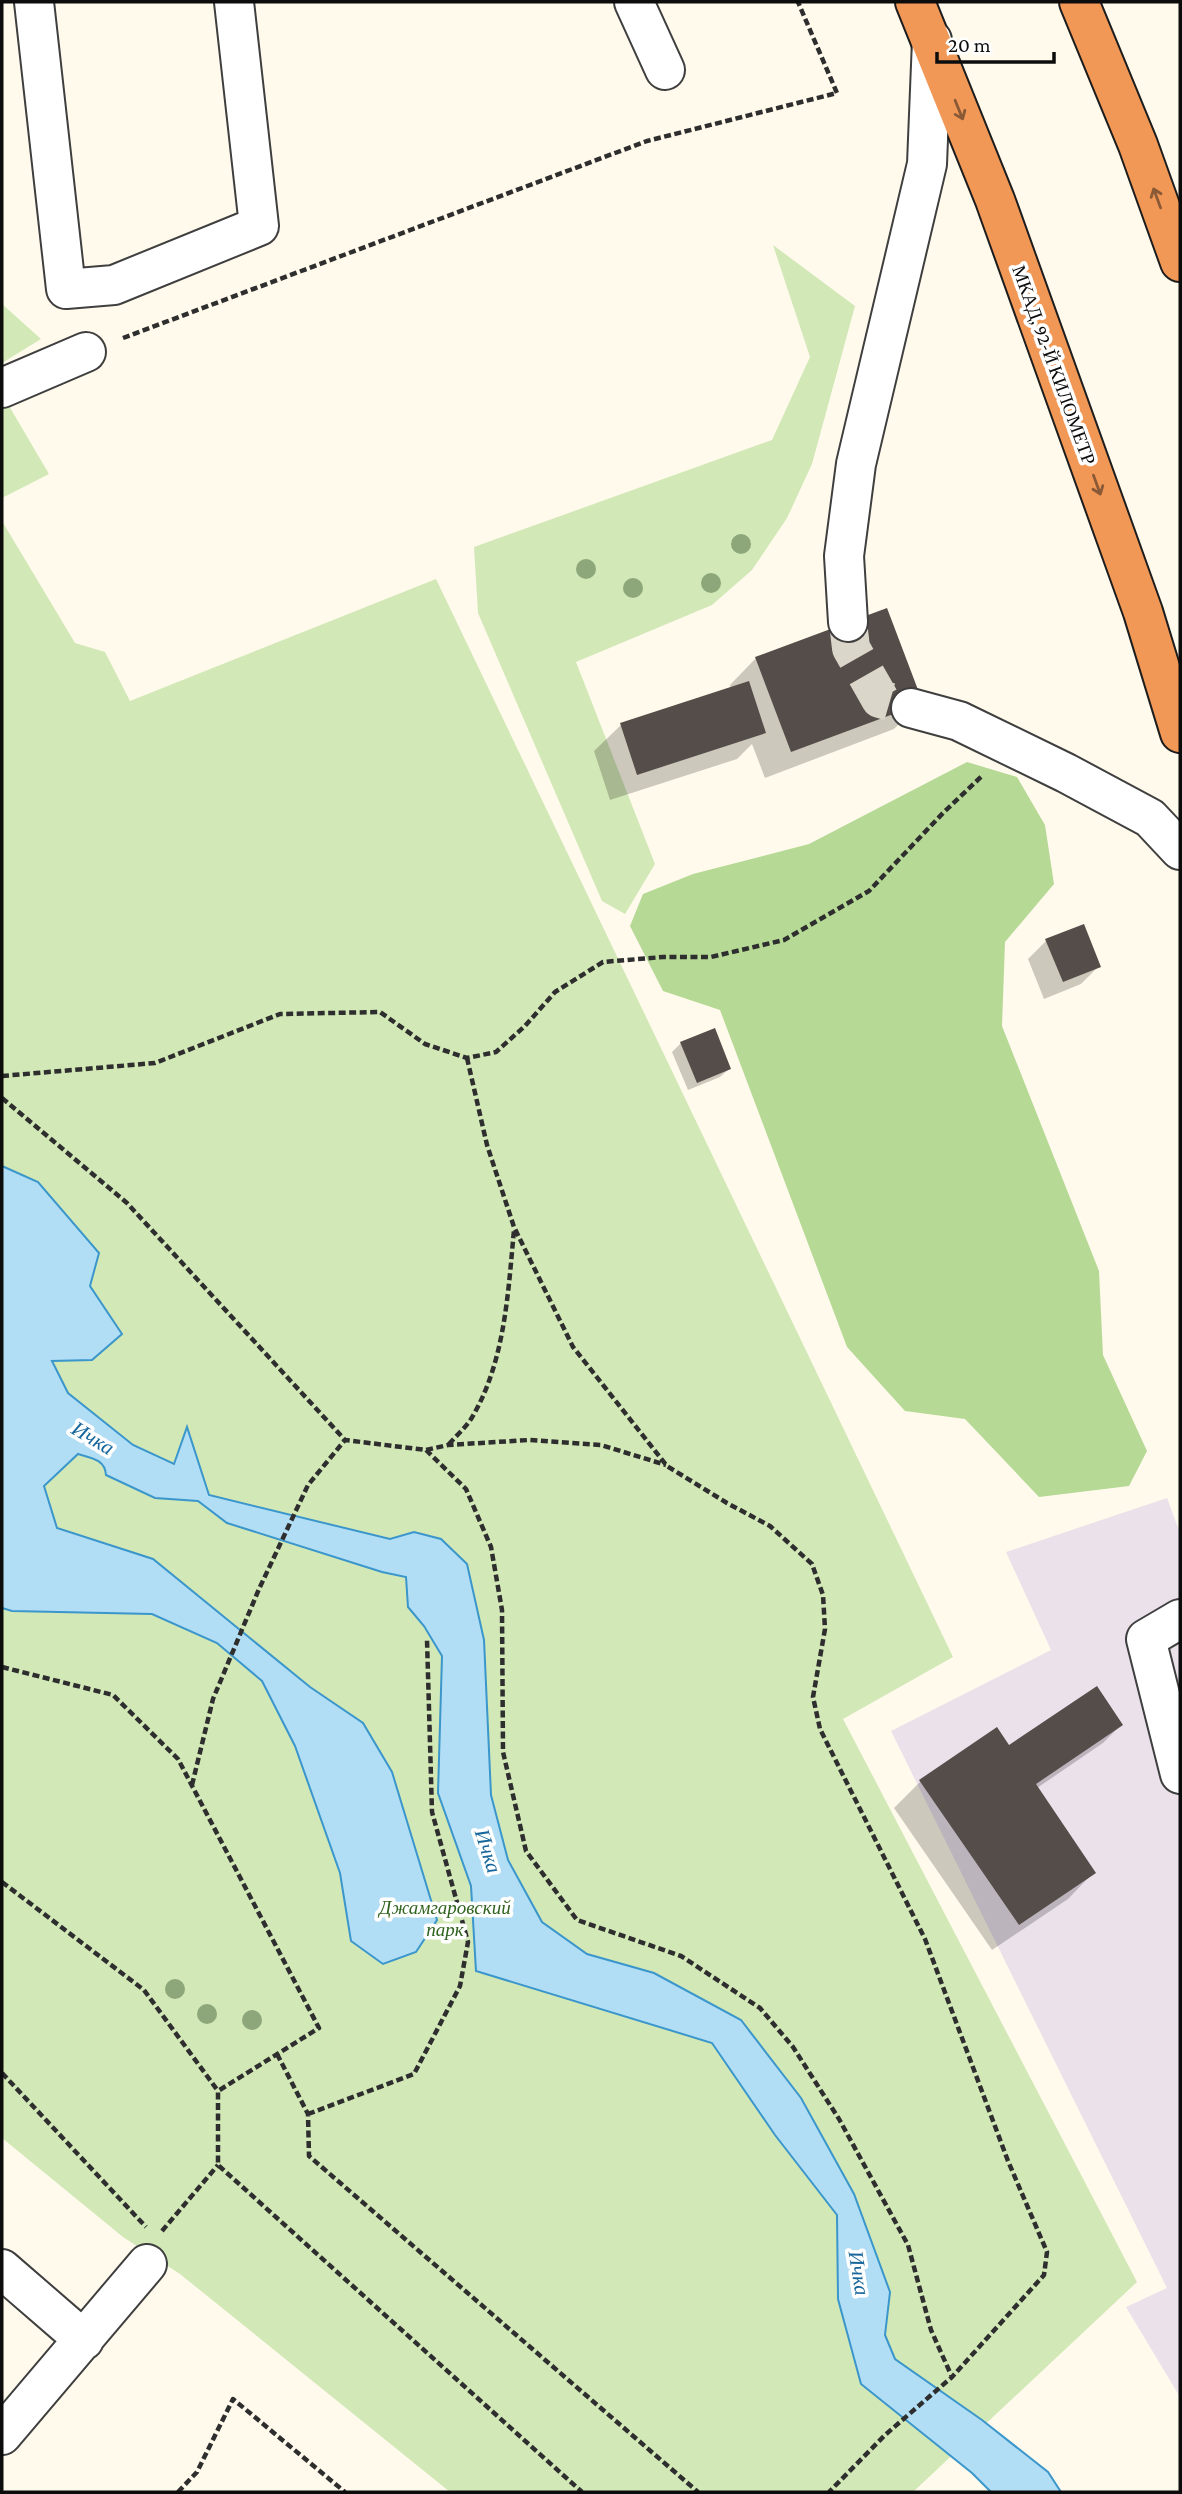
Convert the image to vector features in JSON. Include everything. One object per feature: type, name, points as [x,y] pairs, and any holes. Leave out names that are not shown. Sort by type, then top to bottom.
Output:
[{"type":"highway","name":"МКАД, 92-Й КИЛОМЕТР","points":[[915,2],[995,200],[1143,612],[1180,733]]},
{"type":"highway","points":[[1079,2],[1138,145],[1180,262]]},
{"type":"lane","points":[[34,2],[66,289],[114,285],[258,226],[234,2]]},
{"type":"lane","points":[[634,2],[665,70]]},
{"type":"lane","points":[[848,622],[844,556],[856,464],[927,164],[932,40]]},
{"type":"lane","points":[[2,388],[86,352]]},
{"type":"lane","points":[[911,708],[959,721],[1150,818],[1180,849]]},
{"type":"lane","points":[[1180,1619],[1146,1639],[1180,1774]]},
{"type":"lane","points":[[2,2435],[84,2340],[151,2251]]},
{"type":"lane","points":[[2,2269],[84,2340]]},
{"type":"path","points":[[86,352],[647,141],[837,93],[798,2]]},
{"type":"path","points":[[2,1076],[155,1063],[279,1014],[380,1012],[425,1044],[467,1058],[496,1052],[525,1026],[555,992],[603,962],[663,957],[710,957],[784,940],[869,891],[943,813],[1013,747]]},
{"type":"path","points":[[467,1058],[487,1146],[514,1227],[573,1347],[667,1465]]},
{"type":"path","points":[[2,1098],[127,1203],[345,1440],[426,1450],[448,1445],[529,1440],[601,1445],[667,1465],[727,1503],[770,1526],[812,1564],[823,1595],[825,1629],[813,1697],[820,1729],[925,1939],[1008,2161],[1047,2252],[1044,2275],[952,2377],[885,2435],[829,2492]]},
{"type":"path","points":[[448,1445],[470,1420],[491,1375],[505,1322],[514,1227]]},
{"type":"path","points":[[192,1786],[212,1699],[259,1589],[308,1485],[345,1440]]},
{"type":"path","points":[[426,1450],[466,1489],[491,1547],[502,1609],[503,1752],[526,1851],[578,1920],[681,1956],[760,2008],[793,2047],[839,2119],[908,2245],[931,2330],[952,2377]]},
{"type":"path","points":[[308,2114],[414,2074],[460,1986],[468,1942],[432,1812],[426,1640]]},
{"type":"path","points":[[2,1667],[113,1695],[178,1759],[319,2028],[218,2091]]},
{"type":"path","points":[[2,1882],[144,1990],[218,2091],[218,2165],[151,2251],[2,2073]]},
{"type":"path","points":[[277,2054],[308,2114],[309,2156],[698,2492]]},
{"type":"path","points":[[218,2165],[582,2492]]},
{"type":"path","points":[[178,2492],[197,2472],[233,2399],[345,2492]]},
{"type":"shaded area","points":[[1167,1498],[1180,1533],[1180,2397],[1126,2307],[1167,2288],[891,1731],[1051,1650],[1006,1552]]},
{"type":"green space","points":[[773,245],[855,306],[812,464],[787,518],[752,570],[712,605],[576,662],[655,864],[625,914],[602,901],[478,613],[474,547],[772,440],[810,357]]},
{"type":"green space","points":[[2,304],[41,339],[2,363]]},
{"type":"green space","points":[[2,394],[49,474],[2,498]]},
{"type":"green space","name":"Джамгаровский парк","points":[[2,521],[75,643],[105,652],[130,701],[436,579],[953,1657],[843,1719],[1137,2282],[913,2492],[450,2492],[180,2274],[123,2237],[2,2138]]},
{"type":"green space","points":[[967,762],[1017,777],[1045,825],[1054,884],[1005,942],[1002,1026],[1099,1271],[1103,1355],[1147,1451],[1129,1486],[1039,1497],[965,1419],[905,1411],[847,1347],[720,1010],[663,991],[630,926],[643,894],[693,874],[809,844]]},
{"type":"water","name":"Ичка","points":[[2,1166],[38,1182],[99,1253],[90,1286],[122,1334],[92,1360],[52,1361],[68,1393],[133,1445],[174,1464],[187,1427],[209,1495],[390,1539],[414,1532],[441,1539],[467,1564],[484,1640],[491,1795],[508,1860],[542,1922],[587,1954],[654,1973],[741,2020],[801,2098],[854,2194],[890,2292],[885,2335],[895,2359],[982,2420],[1048,2472],[1061,2492],[991,2492],[972,2473],[861,2384],[838,2299],[837,2215],[775,2135],[712,2043],[476,1971],[471,1886],[438,1793],[442,1656],[424,1626],[408,1607],[406,1577],[382,1572],[227,1523],[198,1501],[155,1498],[106,1475],[100,1462],[78,1454],[44,1486],[57,1528],[153,1559],[310,1687],[363,1723],[392,1772],[437,1920],[416,1952],[383,1964],[351,1941],[340,1873],[295,1746],[262,1681],[217,1643],[152,1614],[12,1611],[2,1608]]},
{"type":"building","points":[[887,608],[923,703],[791,752],[755,657]]},
{"type":"building","points":[[749,681],[766,733],[637,775],[620,723]]},
{"type":"building","points":[[1084,924],[1101,967],[1063,982],[1045,939]]},
{"type":"building","points":[[715,1028],[731,1069],[697,1083],[680,1042]]},
{"type":"building","points":[[1097,1686],[1123,1725],[1036,1784],[1096,1873],[1019,1925],[919,1780],[997,1727],[1009,1745]]},
{"type":"tunnel","points":[[848,622],[851,648],[880,699],[911,708]]}]
